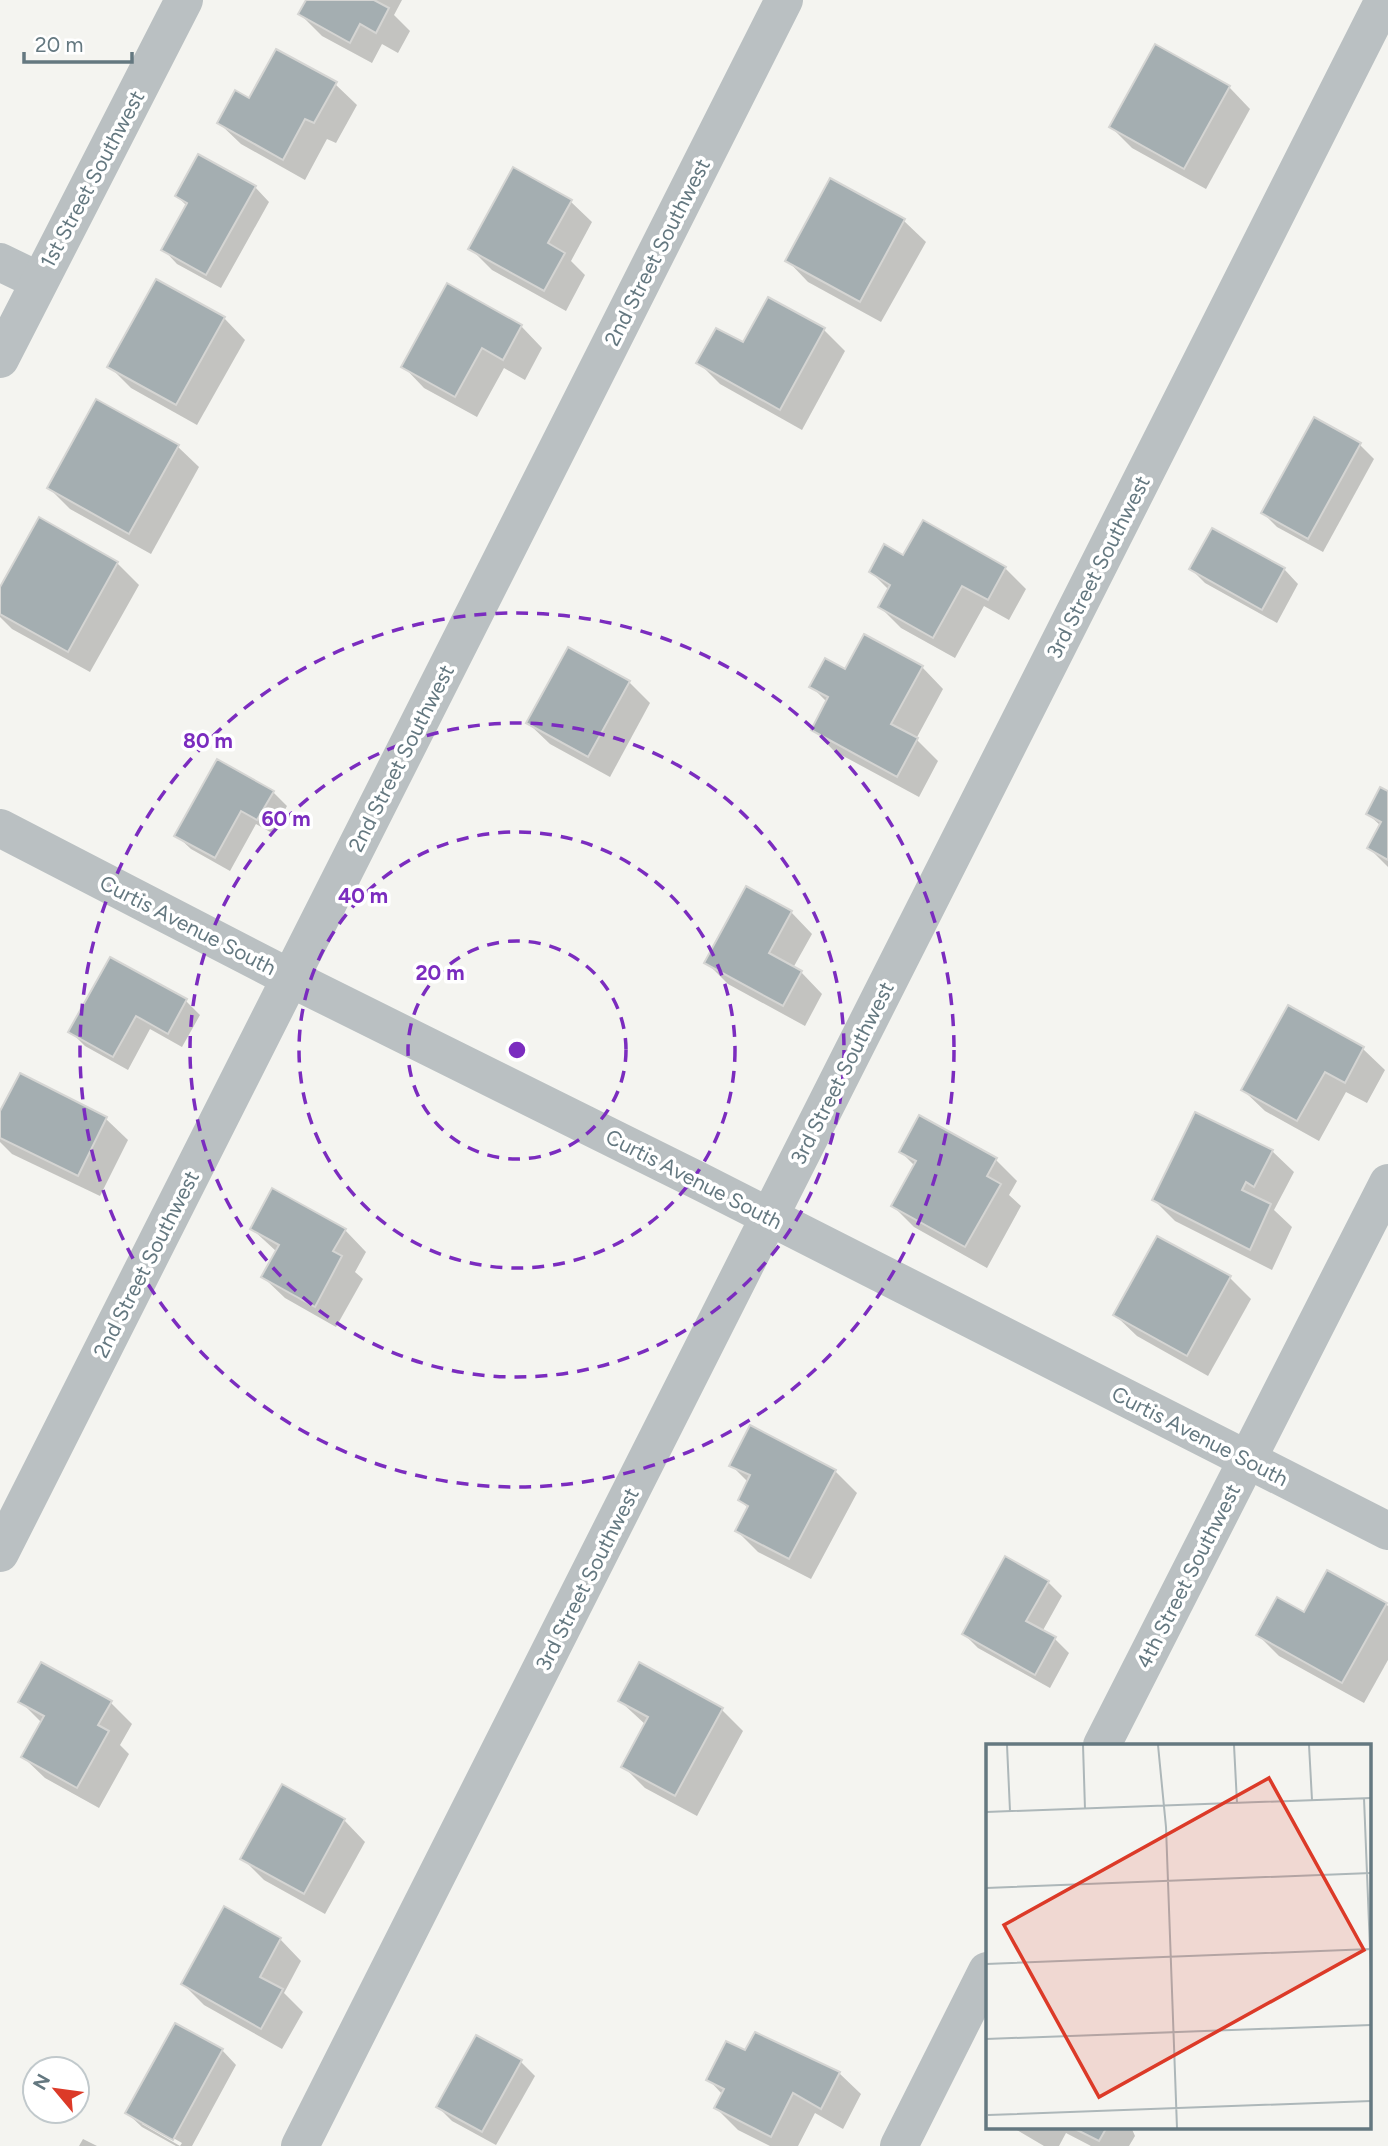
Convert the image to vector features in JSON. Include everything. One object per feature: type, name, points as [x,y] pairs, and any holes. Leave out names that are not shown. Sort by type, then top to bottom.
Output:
[{"type":"street","name":"1st Street Southwest","points":[[0,359],[184,0]]},
{"type":"street","name":"2nd Street Southwest","points":[[0,1553],[784,0]]},
{"type":"street","name":"3rd Street Southwest","points":[[300,2146],[1384,0]]},
{"type":"street","points":[[0,262],[39,281]]},
{"type":"street","name":"Curtis Avenue South","points":[[0,828],[290,978],[1388,1531]]},
{"type":"street","name":"4th Street Southwest","points":[[1103,1744],[1388,1183]]},
{"type":"street","points":[[899,2146],[986,1973]]},
{"type":"building","points":[[306,0],[374,0],[389,8],[376,33],[360,24],[350,43],[298,14]]},
{"type":"building","points":[[1155,44],[1230,86],[1184,169],[1109,127]]},
{"type":"building","points":[[276,49],[337,82],[314,123],[305,119],[283,160],[217,123],[235,90],[249,98]]},
{"type":"building","points":[[198,154],[256,186],[206,275],[161,250],[187,203],[175,196]]},
{"type":"building","points":[[513,167],[572,200],[548,243],[565,253],[544,291],[468,249]]},
{"type":"building","points":[[830,178],[905,219],[860,302],[785,261]]},
{"type":"building","points":[[156,279],[225,317],[176,405],[107,367]]},
{"type":"building","points":[[447,283],[522,325],[503,360],[482,348],[455,397],[401,367]]},
{"type":"building","points":[[768,297],[825,328],[780,410],[696,363],[716,328],[743,342]]},
{"type":"building","points":[[96,399],[179,445],[129,534],[47,488]]},
{"type":"building","points":[[1314,417],[1361,443],[1308,539],[1261,513]]},
{"type":"building","points":[[39,517],[118,562],[68,652],[0,614],[0,587]]},
{"type":"building","points":[[923,520],[1006,567],[988,600],[962,586],[933,638],[878,607],[890,585],[869,572],[884,544],[903,555]]},
{"type":"building","points":[[1212,528],[1285,568],[1262,610],[1189,569]]},
{"type":"building","points":[[864,634],[923,666],[891,724],[918,738],[897,777],[811,730],[828,697],[809,687],[825,658],[845,669]]},
{"type":"building","points":[[568,647],[630,681],[588,757],[526,723]]},
{"type":"building","points":[[217,759],[274,791],[257,820],[241,811],[215,858],[174,836]]},
{"type":"building","points":[[1380,787],[1388,791],[1388,860],[1367,848],[1381,822],[1366,814]]},
{"type":"building","points":[[746,886],[792,911],[769,953],[802,971],[783,1006],[704,963]]},
{"type":"building","points":[[110,957],[187,999],[168,1034],[136,1016],[113,1057],[68,1032]]},
{"type":"building","points":[[1288,1005],[1364,1047],[1345,1083],[1325,1072],[1297,1121],[1241,1090]]},
{"type":"building","points":[[20,1073],[107,1117],[78,1176],[0,1138],[0,1111]]},
{"type":"building","points":[[1195,1112],[1273,1150],[1254,1187],[1246,1182],[1242,1190],[1271,1204],[1250,1250],[1152,1200]]},
{"type":"building","points":[[919,1115],[997,1158],[987,1176],[1001,1184],[965,1247],[891,1206],[916,1161],[899,1152]]},
{"type":"building","points":[[272,1188],[346,1229],[333,1251],[342,1256],[315,1307],[261,1277],[279,1245],[250,1229]]},
{"type":"building","points":[[1157,1236],[1231,1276],[1187,1356],[1113,1315]]},
{"type":"building","points":[[750,1425],[836,1470],[789,1559],[735,1531],[748,1506],[738,1500],[750,1475],[729,1466]]},
{"type":"building","points":[[1005,1556],[1049,1581],[1026,1621],[1056,1637],[1035,1675],[962,1634]]},
{"type":"building","points":[[1327,1570],[1387,1603],[1342,1683],[1256,1635],[1277,1597],[1304,1612]]},
{"type":"building","points":[[41,1662],[112,1701],[98,1725],[109,1731],[77,1788],[21,1757],[44,1716],[18,1702]]},
{"type":"building","points":[[639,1662],[723,1708],[675,1796],[621,1767],[648,1717],[618,1701]]},
{"type":"building","points":[[282,1784],[345,1819],[304,1894],[240,1859]]},
{"type":"building","points":[[224,1906],[281,1938],[260,1977],[283,1989],[261,2029],[181,1984]]},
{"type":"building","points":[[175,2023],[223,2049],[173,2140],[125,2113]]},
{"type":"building","points":[[755,2032],[840,2072],[821,2109],[793,2093],[771,2137],[714,2108],[724,2089],[706,2080],[726,2041],[745,2050]]},
{"type":"building","points":[[476,2035],[522,2060],[482,2132],[436,2107]]},
{"type":"building","points":[[1073,2128],[1106,2128],[1099,2141]]}]
